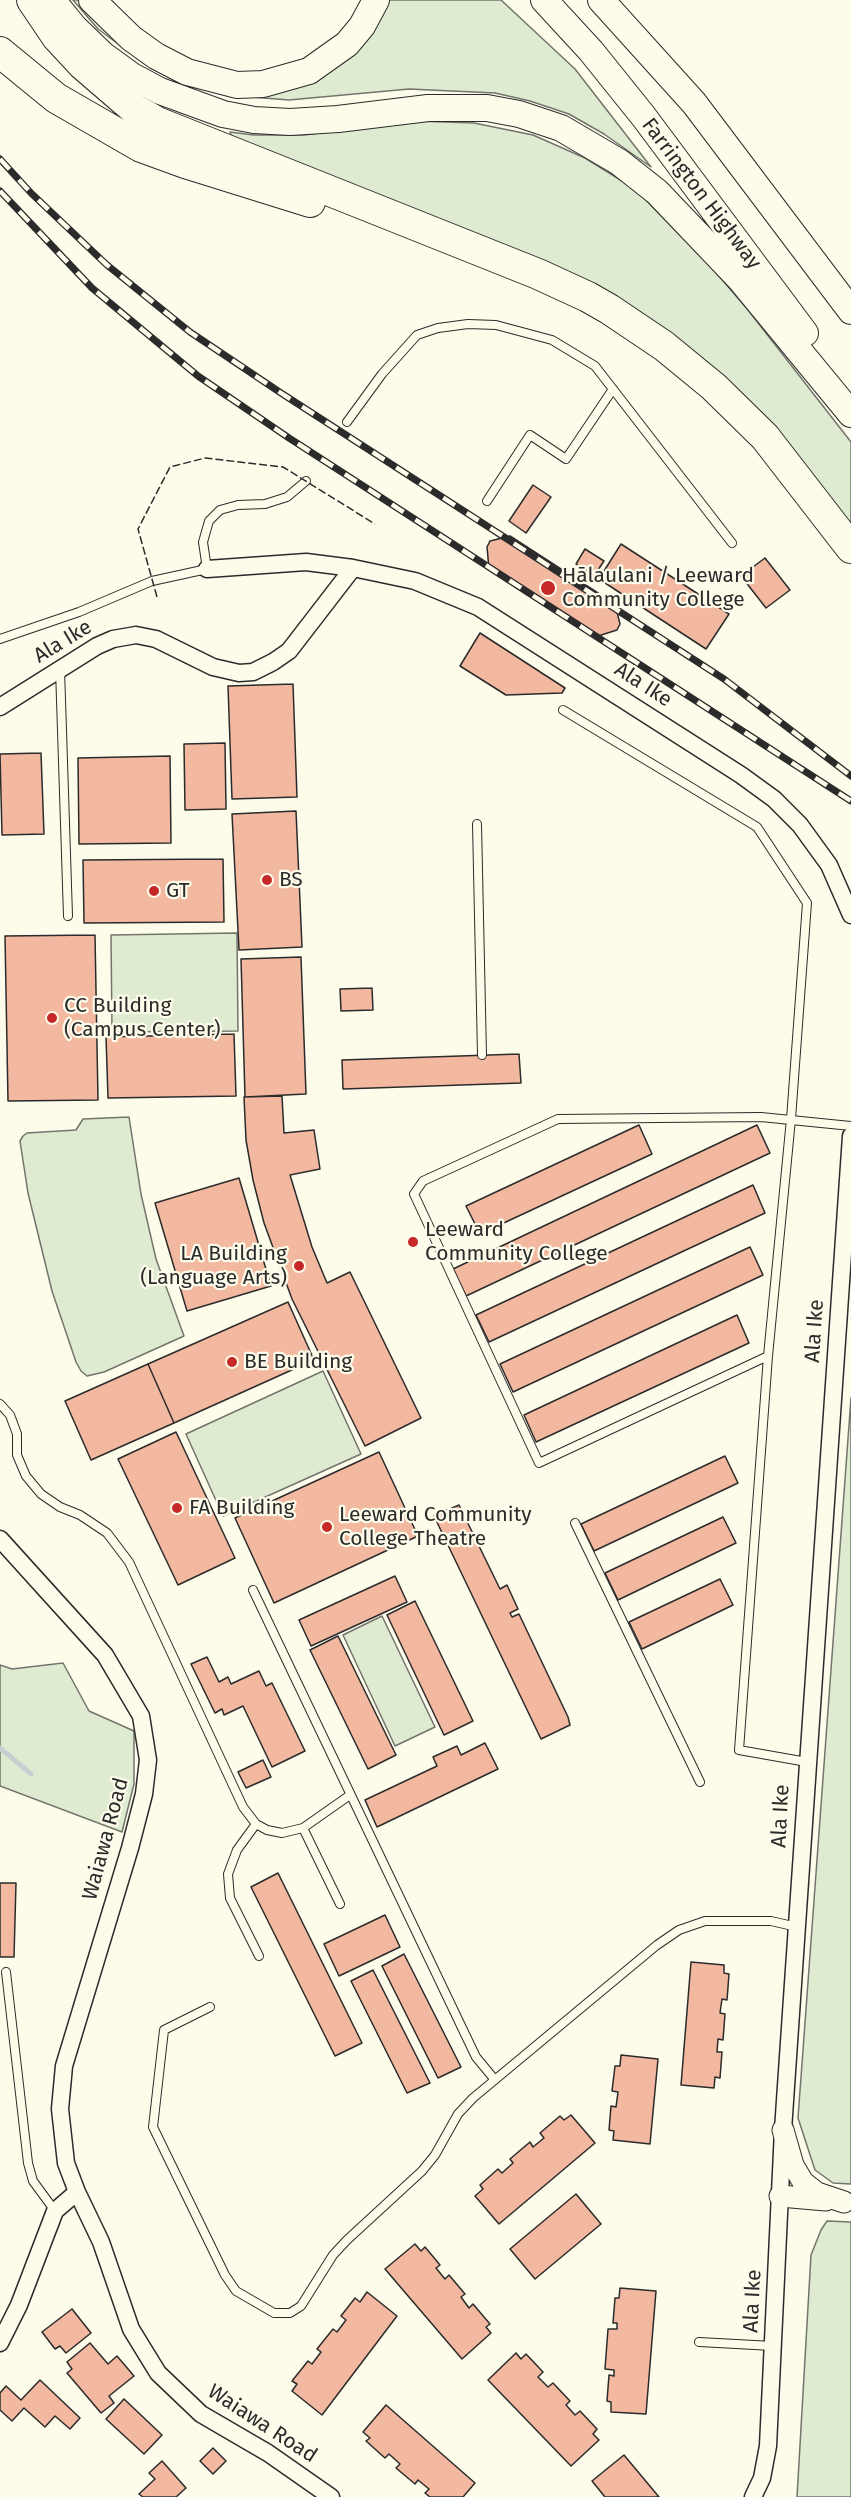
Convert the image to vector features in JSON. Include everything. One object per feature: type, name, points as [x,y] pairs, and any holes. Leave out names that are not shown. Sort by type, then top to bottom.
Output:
[{"type":"highway","points":[[32,0],[57,37],[83,65],[133,108],[157,122],[518,267],[602,305],[663,346],[714,387],[765,437],[851,548]]},
{"type":"highway","points":[[0,52],[56,98],[141,147],[185,163],[518,267]]},
{"type":"main road","points":[[52,0],[74,27],[103,55],[132,76],[160,91],[223,114],[255,120],[290,122],[338,119],[428,108],[487,108],[519,114],[561,128],[620,162],[657,192],[740,279],[851,414]]},
{"type":"main road","points":[[92,0],[131,38],[156,56],[187,72],[209,79],[263,84],[309,71],[329,59],[347,44],[362,26],[376,0]]},
{"type":"main road","name":"Farrington Highway","points":[[544,0],[591,51],[644,117],[851,395]]},
{"type":"main road","points":[[601,0],[694,103]]},
{"type":"main road","points":[[615,0],[851,311]]},
{"type":"street","name":"Ala Ike","points":[[207,569],[306,562],[353,568],[415,581],[478,607],[741,775],[774,799],[800,825],[829,865],[851,915]]},
{"type":"street","name":"Ala Ike","points":[[0,707],[113,639],[136,635],[156,639],[213,668],[239,673],[253,672],[290,651],[353,568]]},
{"type":"street","name":"Ala Ike","points":[[753,2497],[762,2478],[768,2446],[783,2130],[851,1136]]},
{"type":"street","name":"Waiawa Road","points":[[0,1539],[105,1655],[141,1716],[148,1760],[144,1794],[133,1837],[64,2066],[60,2109],[66,2163],[101,2242],[131,2329],[158,2373],[201,2414],[268,2453],[331,2497]]},
{"type":"street","points":[[783,2130],[793,2165],[803,2182],[817,2193],[848,2202]]},
{"type":"street","points":[[0,2343],[19,2305],[55,2211],[77,2192]]},
{"type":"street","points":[[780,2196],[848,2202]]},
{"type":"lane","points":[[347,422],[382,374],[417,335],[438,328],[468,324],[496,325],[552,340],[595,366],[732,543]]},
{"type":"lane","points":[[488,501],[530,435],[566,459],[613,389]]},
{"type":"lane","points":[[207,569],[202,542],[209,521],[220,510],[238,505],[265,504],[287,497],[306,481]]},
{"type":"lane","name":"Ala Ike","points":[[0,639],[79,612],[152,581],[207,569]]},
{"type":"lane","points":[[60,669],[68,916]]},
{"type":"lane","points":[[563,710],[757,827],[807,903],[791,1119],[768,1356],[739,1750],[807,1761]]},
{"type":"lane","points":[[477,824],[482,1055]]},
{"type":"lane","points":[[768,1356],[539,1463],[414,1194],[423,1181],[558,1119],[761,1117],[851,1126]]},
{"type":"lane","points":[[0,1404],[10,1415],[17,1434],[17,1455],[26,1476],[41,1494],[60,1507],[95,1524],[107,1533],[120,1548],[243,1807],[256,1824],[267,1830],[282,1833],[303,1828],[350,1795]]},
{"type":"lane","points":[[575,1523],[700,1782]]},
{"type":"lane","points":[[253,1590],[476,2057],[495,2080]]},
{"type":"lane","points":[[256,1824],[237,1850],[228,1875],[230,1898],[259,1956]]},
{"type":"lane","points":[[303,1828],[340,1904]]},
{"type":"lane","points":[[210,2007],[164,2030],[153,2127],[225,2275],[236,2291],[274,2313],[290,2313],[301,2306],[333,2255],[422,2171],[435,2155],[458,2114],[472,2098],[657,1945],[679,1930],[715,1920],[771,1922],[797,1927]]},
{"type":"lane","points":[[6,1972],[4,1984],[28,2163],[33,2181],[55,2211]]},
{"type":"lane","points":[[699,2342],[773,2346]]},
{"type":"green space","points":[[73,0],[80,0],[108,31],[270,90],[383,0],[501,0],[575,69],[651,167],[604,134],[569,114],[530,101],[495,93],[409,89],[289,100],[226,95],[141,61],[98,29]]},
{"type":"green space","points":[[415,121],[474,123],[533,135],[585,158],[635,189],[713,269],[851,442],[851,531],[674,343],[233,142],[230,132],[254,135],[304,135]]},
{"type":"green space","points":[[237,933],[238,1031],[112,1032],[111,935]]},
{"type":"green space","points":[[129,1117],[141,1194],[156,1259],[184,1336],[104,1372],[87,1376],[76,1362],[52,1291],[28,1193],[20,1141],[27,1133],[76,1130],[83,1119]]},
{"type":"green space","points":[[323,1371],[361,1454],[223,1516],[186,1434]]},
{"type":"green space","points":[[851,1398],[851,2184],[833,2183],[815,2170],[798,2118]]},
{"type":"green space","points":[[382,1616],[435,1727],[395,1746],[343,1635]]},
{"type":"green space","points":[[63,1663],[89,1711],[134,1731],[134,1784],[122,1832],[0,1786],[0,1665],[12,1669]]},
{"type":"green space","points":[[827,2221],[851,2222],[851,2497],[797,2497],[811,2255]]},
{"type":"building","points":[[533,485],[551,497],[526,533],[509,521]]},
{"type":"building","points":[[510,536],[615,604],[620,624],[617,630],[595,637],[489,569],[487,547],[490,541]]},
{"type":"building","points":[[621,544],[729,614],[706,649],[599,579]]},
{"type":"building","points":[[585,549],[604,561],[594,576],[576,564]]},
{"type":"building","points":[[765,558],[790,590],[766,608],[741,576]]},
{"type":"building","points":[[480,633],[565,688],[562,693],[506,695],[460,666]]},
{"type":"building","points":[[293,684],[297,797],[232,799],[228,686]]},
{"type":"building","points":[[225,743],[226,809],[185,810],[184,744]]},
{"type":"building","points":[[41,753],[44,834],[2,835],[0,754]]},
{"type":"building","points":[[170,756],[171,843],[79,844],[78,758]]},
{"type":"building","name":"BS","points":[[296,811],[302,947],[239,950],[232,814]]},
{"type":"building","name":"GT","points":[[223,859],[224,922],[84,923],[83,860]]},
{"type":"building","name":"CC Building (Campus Center)","points":[[95,935],[98,1100],[8,1101],[5,936]]},
{"type":"building","points":[[301,957],[306,1094],[245,1097],[241,959]]},
{"type":"building","points":[[372,988],[373,1010],[341,1011],[340,989]]},
{"type":"building","points":[[234,1034],[236,1096],[108,1098],[106,1037]]},
{"type":"building","points":[[519,1054],[521,1083],[343,1089],[342,1060]]},
{"type":"building","name":"LA Building (Language Arts)","points":[[282,1096],[284,1133],[314,1130],[320,1169],[290,1175],[312,1247],[327,1283],[350,1272],[421,1418],[365,1446],[292,1299],[264,1223],[253,1180],[246,1140],[244,1097]]},
{"type":"building","points":[[639,1125],[652,1154],[480,1234],[466,1206]]},
{"type":"building","points":[[757,1125],[770,1153],[466,1296],[453,1269]]},
{"type":"building","points":[[239,1178],[271,1286],[187,1311],[155,1203]]},
{"type":"building","points":[[753,1185],[765,1213],[489,1342],[476,1315]]},
{"type":"building","points":[[750,1247],[763,1275],[513,1392],[500,1364]]},
{"type":"building","name":"BE Building","points":[[288,1302],[314,1360],[174,1423],[148,1364]]},
{"type":"building","points":[[737,1315],[749,1343],[536,1442],[524,1415]]},
{"type":"building","points":[[148,1364],[174,1423],[91,1460],[65,1401]]},
{"type":"building","name":"FA Building","points":[[176,1432],[235,1558],[178,1585],[118,1459]]},
{"type":"building","name":"Leeward Community College Theatre","points":[[379,1452],[418,1536],[274,1603],[235,1518]]},
{"type":"building","points":[[725,1456],[738,1483],[594,1551],[581,1524]]},
{"type":"building","points":[[459,1505],[500,1589],[507,1585],[518,1609],[510,1613],[512,1617],[519,1614],[568,1717],[570,1725],[541,1739],[434,1516]]},
{"type":"building","points":[[723,1517],[736,1543],[618,1600],[605,1573]]},
{"type":"building","points":[[395,1576],[407,1602],[311,1646],[299,1620]]},
{"type":"building","points":[[720,1579],[733,1605],[642,1649],[629,1622]]},
{"type":"building","points":[[415,1601],[473,1721],[444,1735],[387,1615]]},
{"type":"building","points":[[338,1636],[396,1755],[368,1769],[310,1650]]},
{"type":"building","points":[[207,1657],[219,1682],[228,1677],[231,1684],[259,1671],[266,1686],[272,1683],[305,1751],[272,1767],[243,1706],[224,1715],[222,1709],[215,1713],[191,1664]]},
{"type":"building","points":[[485,1743],[498,1769],[377,1827],[365,1800],[437,1766],[433,1757],[457,1746],[461,1755]]},
{"type":"building","points":[[263,1760],[271,1777],[246,1788],[238,1772]]},
{"type":"building","points":[[278,1873],[362,2043],[335,2056],[251,1887]]},
{"type":"building","points":[[0,1883],[16,1883],[14,1957],[0,1957]]},
{"type":"building","points":[[385,1915],[400,1947],[339,1976],[324,1944]]},
{"type":"building","points":[[404,1954],[461,2067],[438,2078],[382,1966]]},
{"type":"building","points":[[691,1962],[724,1965],[724,1973],[729,1974],[727,2000],[722,1999],[720,2013],[725,2014],[723,2040],[718,2039],[717,2052],[722,2052],[720,2078],[715,2077],[714,2088],[681,2085]]},
{"type":"building","points":[[373,1970],[430,2083],[407,2093],[351,1981]]},
{"type":"building","points":[[621,2055],[658,2059],[650,2144],[613,2140],[614,2131],[609,2130],[611,2106],[616,2107],[618,2092],[612,2091],[615,2066],[620,2066]]},
{"type":"building","points":[[571,2115],[595,2143],[499,2224],[475,2196],[483,2189],[480,2185],[498,2169],[502,2173],[513,2163],[510,2159],[530,2142],[533,2147],[544,2138],[540,2133],[560,2116],[564,2120]]},
{"type":"building","points":[[576,2194],[601,2224],[535,2279],[510,2249]]},
{"type":"building","points":[[415,2244],[421,2251],[425,2247],[440,2265],[436,2268],[445,2279],[449,2275],[465,2294],[461,2297],[469,2308],[473,2304],[490,2324],[486,2327],[491,2333],[462,2359],[385,2269]]},
{"type":"building","points":[[620,2288],[656,2291],[646,2414],[611,2412],[611,2402],[607,2401],[609,2375],[614,2376],[614,2370],[605,2369],[608,2329],[617,2329],[617,2323],[613,2323],[615,2298],[619,2298]]},
{"type":"building","points":[[367,2292],[397,2316],[322,2415],[292,2391],[297,2384],[292,2381],[308,2361],[312,2364],[321,2352],[317,2349],[333,2329],[337,2332],[346,2320],[341,2316],[355,2298],[360,2302]]},
{"type":"building","points":[[72,2309],[91,2333],[66,2353],[60,2346],[55,2349],[42,2332]]},
{"type":"building","points":[[90,2343],[108,2364],[117,2356],[134,2376],[109,2396],[114,2403],[101,2413],[67,2373],[72,2369],[67,2362]]},
{"type":"building","points":[[516,2353],[521,2359],[526,2354],[543,2372],[538,2377],[548,2387],[553,2383],[570,2401],[566,2405],[575,2415],[580,2411],[597,2429],[593,2434],[599,2440],[571,2466],[488,2380]]},
{"type":"building","points":[[40,2380],[80,2418],[70,2429],[55,2416],[45,2427],[24,2408],[12,2421],[0,2410],[0,2393],[6,2386],[21,2400]]},
{"type":"building","points":[[124,2399],[162,2435],[144,2454],[106,2419]]},
{"type":"building","points":[[386,2405],[475,2483],[463,2497],[430,2497],[425,2493],[429,2489],[418,2480],[415,2484],[396,2468],[400,2464],[389,2454],[385,2458],[366,2441],[370,2438],[363,2432]]},
{"type":"building","points":[[213,2448],[226,2461],[213,2474],[200,2461]]},
{"type":"building","points":[[624,2455],[659,2497],[605,2497],[592,2481]]},
{"type":"building","points":[[162,2461],[186,2488],[176,2497],[143,2497],[139,2494],[155,2479],[149,2473]]},
{"type":"waterway","points":[[0,1748],[31,1774]]},
{"type":"railway","points":[[0,159],[31,193],[107,265],[190,332],[724,679],[851,776]]},
{"type":"railway","points":[[0,191],[92,288],[198,376],[289,438],[851,801]]},
{"type":"fence","points":[[157,597],[138,529],[170,467],[205,458],[283,467],[375,524]]},
{"type":"place","name":"Hālaulani / Leeward Community College","points":[[548,588]]},
{"type":"place","name":"BS","points":[[267,880]]},
{"type":"place","name":"GT","points":[[154,891]]},
{"type":"place","name":"CC Building (Campus Center)","points":[[52,1018]]},
{"type":"place","name":"Leeward Community College","points":[[413,1242]]},
{"type":"place","name":"LA Building (Language Arts)","points":[[299,1266]]},
{"type":"place","name":"BE Building","points":[[232,1362]]},
{"type":"place","name":"FA Building","points":[[177,1508]]},
{"type":"place","name":"Leeward Community College Theatre","points":[[327,1527]]}]
